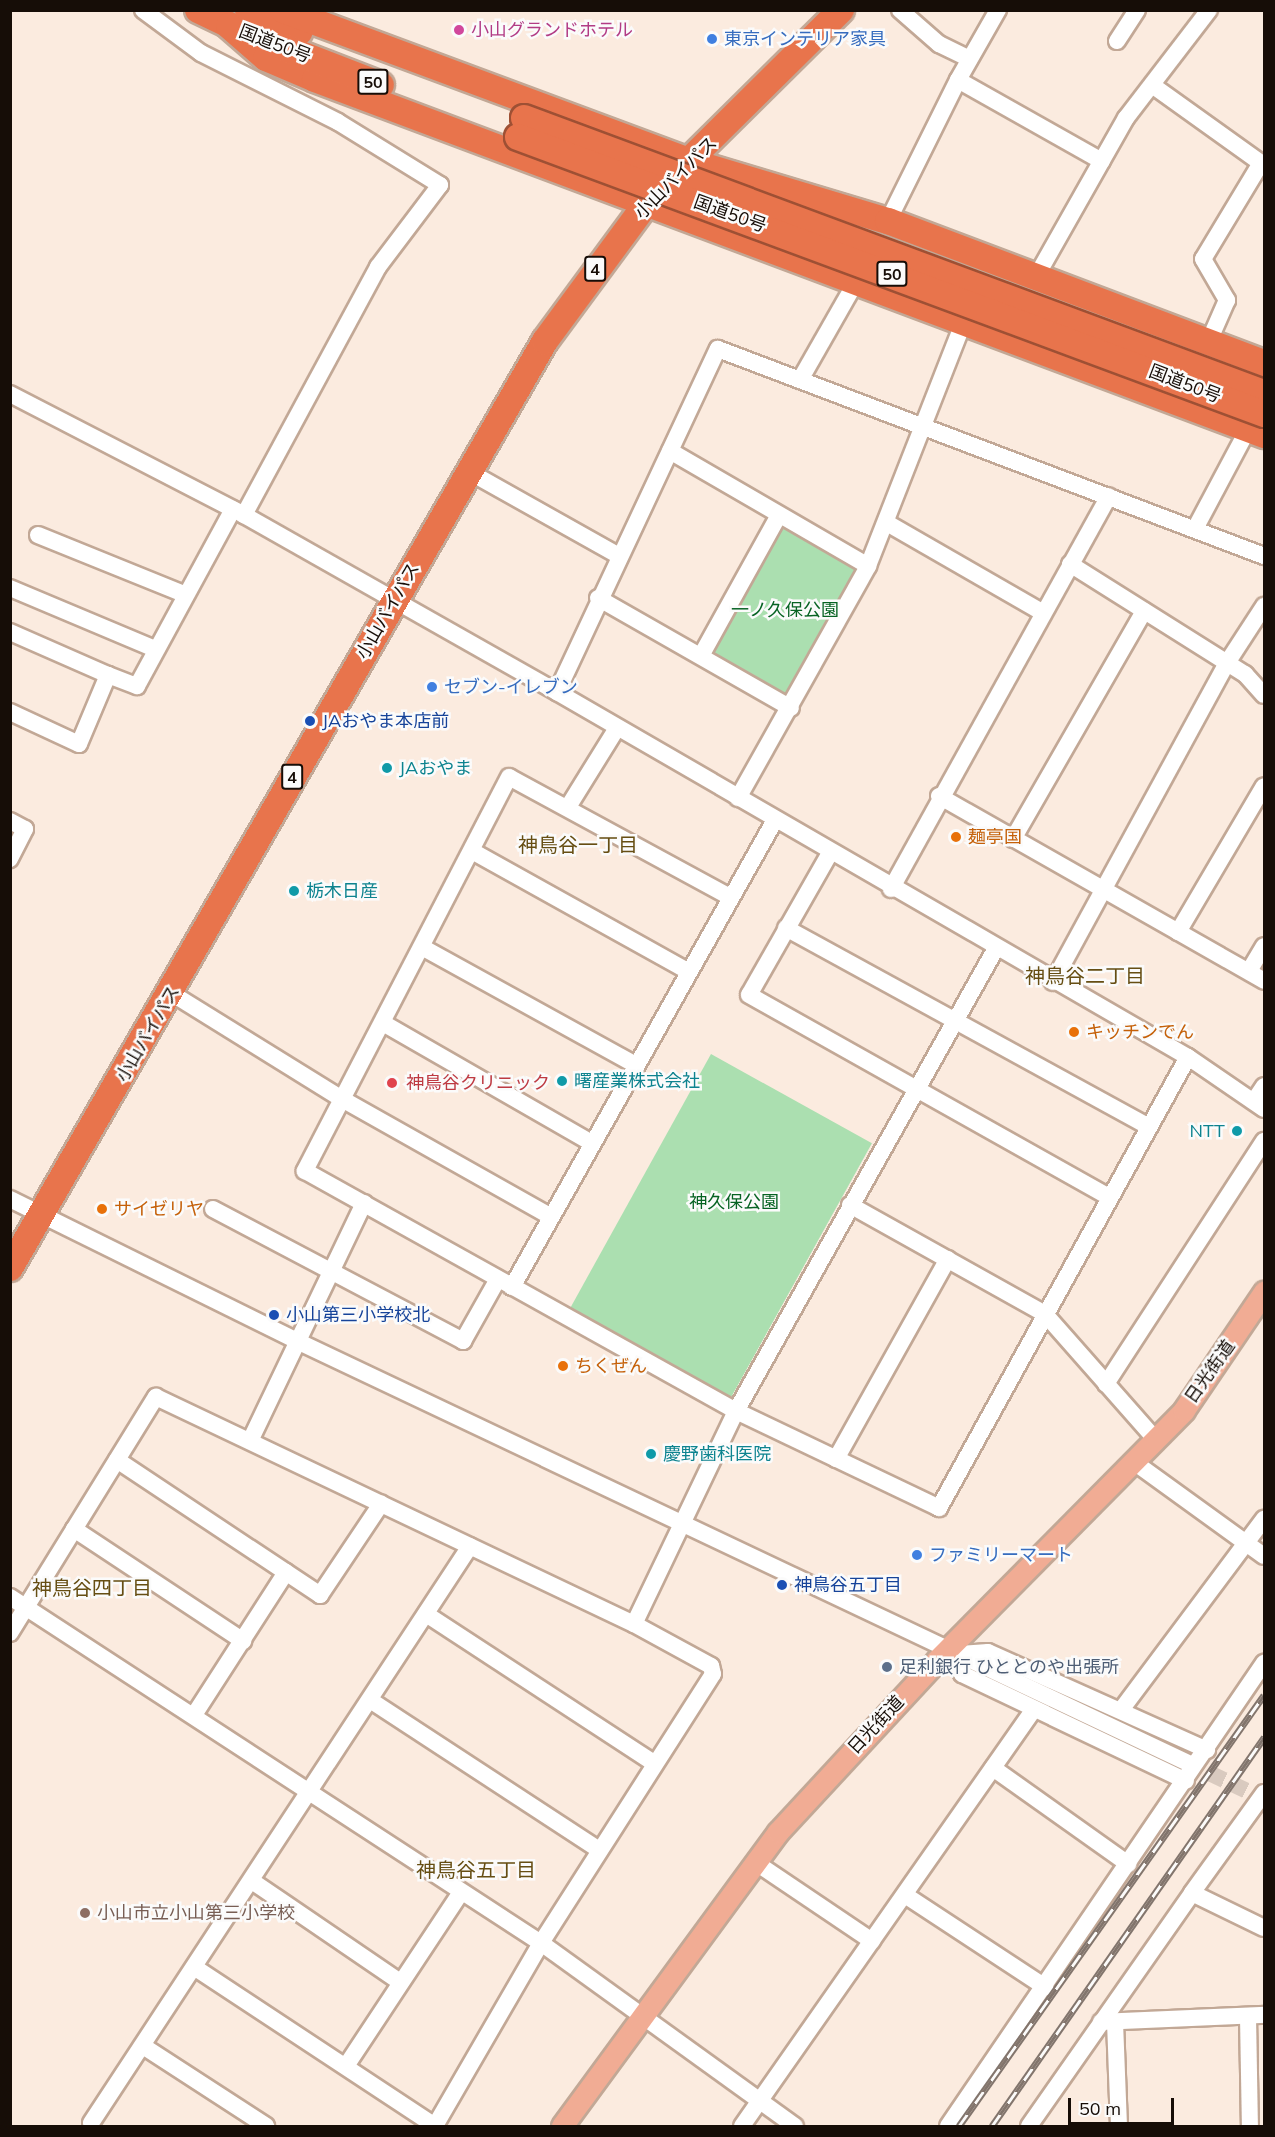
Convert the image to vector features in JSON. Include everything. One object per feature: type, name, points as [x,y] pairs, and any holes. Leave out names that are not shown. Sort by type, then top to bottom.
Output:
[{"type":"highway","name":"国道50号","points":[[198,10],[238,18],[521,128],[1259,426]]},
{"type":"highway","points":[[283,10],[691,162],[888,221],[1264,363]]},
{"type":"highway","name":"小山バイパス","points":[[10,1268],[45,1217],[466,470],[544,341],[649,200],[691,162],[841,10]]},
{"type":"highway","points":[[238,18],[266,58],[315,79],[649,200],[963,323],[1259,426]]},
{"type":"highway","name":"国道50号","points":[[521,128],[1264,393]]},
{"type":"main road","name":"日光街道","points":[[562,2127],[755,1862],[805,1800],[1156,1440],[1206,1380],[1261,1305]]},
{"type":"street","points":[[10,632],[138,686],[184,594],[239,512],[367,285],[440,185],[338,123],[201,52],[143,10]]},
{"type":"street","points":[[900,10],[939,44],[970,59]]},
{"type":"street","points":[[888,221],[958,80],[998,10]]},
{"type":"street","points":[[1117,41],[1137,10]]},
{"type":"street","points":[[1036,277],[1102,161],[1152,85],[1209,10]]},
{"type":"street","points":[[958,80],[1102,161]]},
{"type":"street","points":[[1152,85],[1261,163],[1203,259],[1227,300],[1209,341]]},
{"type":"street","points":[[800,380],[857,280]]},
{"type":"street","points":[[738,798],[791,708],[868,567],[887,524],[963,323]]},
{"type":"street","points":[[557,692],[598,598],[718,349],[1196,527],[1264,556]]},
{"type":"street","points":[[10,394],[239,512],[557,692],[995,950],[1188,1057],[1259,1105],[1264,1086]]},
{"type":"street","points":[[1196,527],[1259,426]]},
{"type":"street","points":[[670,451],[778,517],[868,567]]},
{"type":"street","points":[[466,470],[619,556]]},
{"type":"street","points":[[891,889],[939,796],[1109,496]]},
{"type":"street","points":[[702,654],[778,517]]},
{"type":"street","points":[[887,524],[1042,612]]},
{"type":"street","points":[[38,535],[184,594]]},
{"type":"street","points":[[1070,564],[1227,663],[1264,695]]},
{"type":"street","points":[[10,588],[155,649]]},
{"type":"street","points":[[598,598],[702,654],[791,708]]},
{"type":"street","points":[[1053,982],[1101,889],[1227,663],[1264,606]]},
{"type":"street","points":[[1013,839],[1144,611]]},
{"type":"street","points":[[10,712],[79,744],[108,675]]},
{"type":"street","points":[[568,807],[617,728]]},
{"type":"street","points":[[730,897],[509,777],[305,1171],[736,1412],[939,1508],[1188,1057]]},
{"type":"street","points":[[1178,932],[1264,786]]},
{"type":"street","points":[[939,796],[1264,981]]},
{"type":"street","points":[[213,1209],[463,1341],[550,1216],[775,820]]},
{"type":"street","points":[[10,821],[25,829],[10,859]]},
{"type":"street","points":[[472,851],[688,971]]},
{"type":"street","points":[[830,853],[749,995],[914,1092],[1109,1197]]},
{"type":"street","points":[[786,928],[1149,1127]]},
{"type":"street","points":[[1249,972],[1264,946]]},
{"type":"street","points":[[422,947],[636,1065]]},
{"type":"street","points":[[634,1624],[736,1412],[952,1020],[995,950]]},
{"type":"street","points":[[171,993],[342,1099],[550,1216]]},
{"type":"street","points":[[382,1023],[592,1143]]},
{"type":"street","points":[[1106,1384],[1264,1141]]},
{"type":"street","points":[[10,1199],[297,1341],[1188,1763]]},
{"type":"street","points":[[250,1440],[364,1203]]},
{"type":"street","points":[[850,1205],[1046,1314],[1156,1440]]},
{"type":"street","points":[[836,1459],[948,1259]]},
{"type":"street","points":[[10,1634],[156,1397],[634,1624],[711,1666],[713,1674],[541,1943],[435,2127],[194,1966]]},
{"type":"street","points":[[117,1460],[320,1595],[381,1504]]},
{"type":"street","points":[[1134,1462],[1264,1556]]},
{"type":"street","points":[[1121,1710],[1264,1519]]},
{"type":"street","points":[[74,1529],[243,1641]]},
{"type":"street","points":[[91,2123],[470,1546]]},
{"type":"street","points":[[194,1715],[286,1572]]},
{"type":"street","points":[[10,1597],[310,1790],[460,1894],[541,1943],[640,2017],[795,2127]]},
{"type":"street","points":[[426,1614],[654,1763]]},
{"type":"street","points":[[951,1652],[962,1674],[1186,1780]]},
{"type":"street","points":[[951,1652],[988,1652],[1207,1750]]},
{"type":"street","points":[[948,2127],[1207,1750],[1264,1663]]},
{"type":"street","points":[[370,1700],[599,1850]]},
{"type":"street","points":[[742,2127],[1034,1709]]},
{"type":"street","points":[[993,1768],[1128,1864]]},
{"type":"street","points":[[1029,2127],[1108,2022],[1192,1893],[1259,1812],[1264,1793]]},
{"type":"street","points":[[755,1862],[872,1941]]},
{"type":"street","points":[[252,1881],[400,1982]]},
{"type":"street","points":[[1192,1893],[1264,1929]]},
{"type":"street","points":[[346,2066],[460,1894]]},
{"type":"street","points":[[905,1895],[1045,1987]]},
{"type":"street","points":[[1108,2022],[1256,2016],[1250,2127]]},
{"type":"street","points":[[1108,2022],[1119,2127]]},
{"type":"street","points":[[143,2046],[266,2127]]},
{"type":"green space","name":"一ノ久保公園","points":[[780,524],[861,569],[790,698],[709,653]]},
{"type":"green space","name":"神久保公園","points":[[711,1054],[872,1143],[730,1399],[569,1309]]},
{"type":"tunnel","points":[[1188,1763],[1264,1799]]},
{"type":"railway","points":[[959,2126],[1264,1695]]},
{"type":"railway","points":[[992,2126],[1264,1737]]},
{"type":"place","name":"小山グランドホテル","points":[[459,30]]},
{"type":"place","name":"東京インテリア家具","points":[[712,39]]},
{"type":"place","name":"セブン-イレブン","points":[[432,687]]},
{"type":"place","name":"JAおやま本店前","points":[[310,721]]},
{"type":"place","name":"JAおやま","points":[[387,768]]},
{"type":"place","name":"麺亭国","points":[[956,837]]},
{"type":"place","name":"栃木日産","points":[[294,891]]},
{"type":"place","name":"キッチンでん","points":[[1074,1032]]},
{"type":"place","name":"曙産業株式会社","points":[[562,1081]]},
{"type":"place","name":"神鳥谷クリニック","points":[[392,1083]]},
{"type":"place","name":"NTT","points":[[1237,1131]]},
{"type":"place","name":"サイゼリヤ","points":[[102,1209]]},
{"type":"place","name":"小山第三小学校北","points":[[274,1315]]},
{"type":"place","name":"ちくぜん","points":[[563,1366]]},
{"type":"place","name":"慶野歯科医院","points":[[651,1454]]},
{"type":"place","name":"ファミリーマート","points":[[917,1555]]},
{"type":"place","name":"神鳥谷五丁目","points":[[782,1585]]},
{"type":"place","name":"足利銀行 ひととのや出張所","points":[[887,1667]]},
{"type":"place","name":"小山市立小山第三小学校","points":[[85,1913]]},
{"type":"district","name":"神鳥谷一丁目","points":[[578,844]]},
{"type":"district","name":"神鳥谷二丁目","points":[[1085,975]]},
{"type":"district","name":"神鳥谷四丁目","points":[[92,1587]]},
{"type":"district","name":"神鳥谷五丁目","points":[[476,1869]]}]
